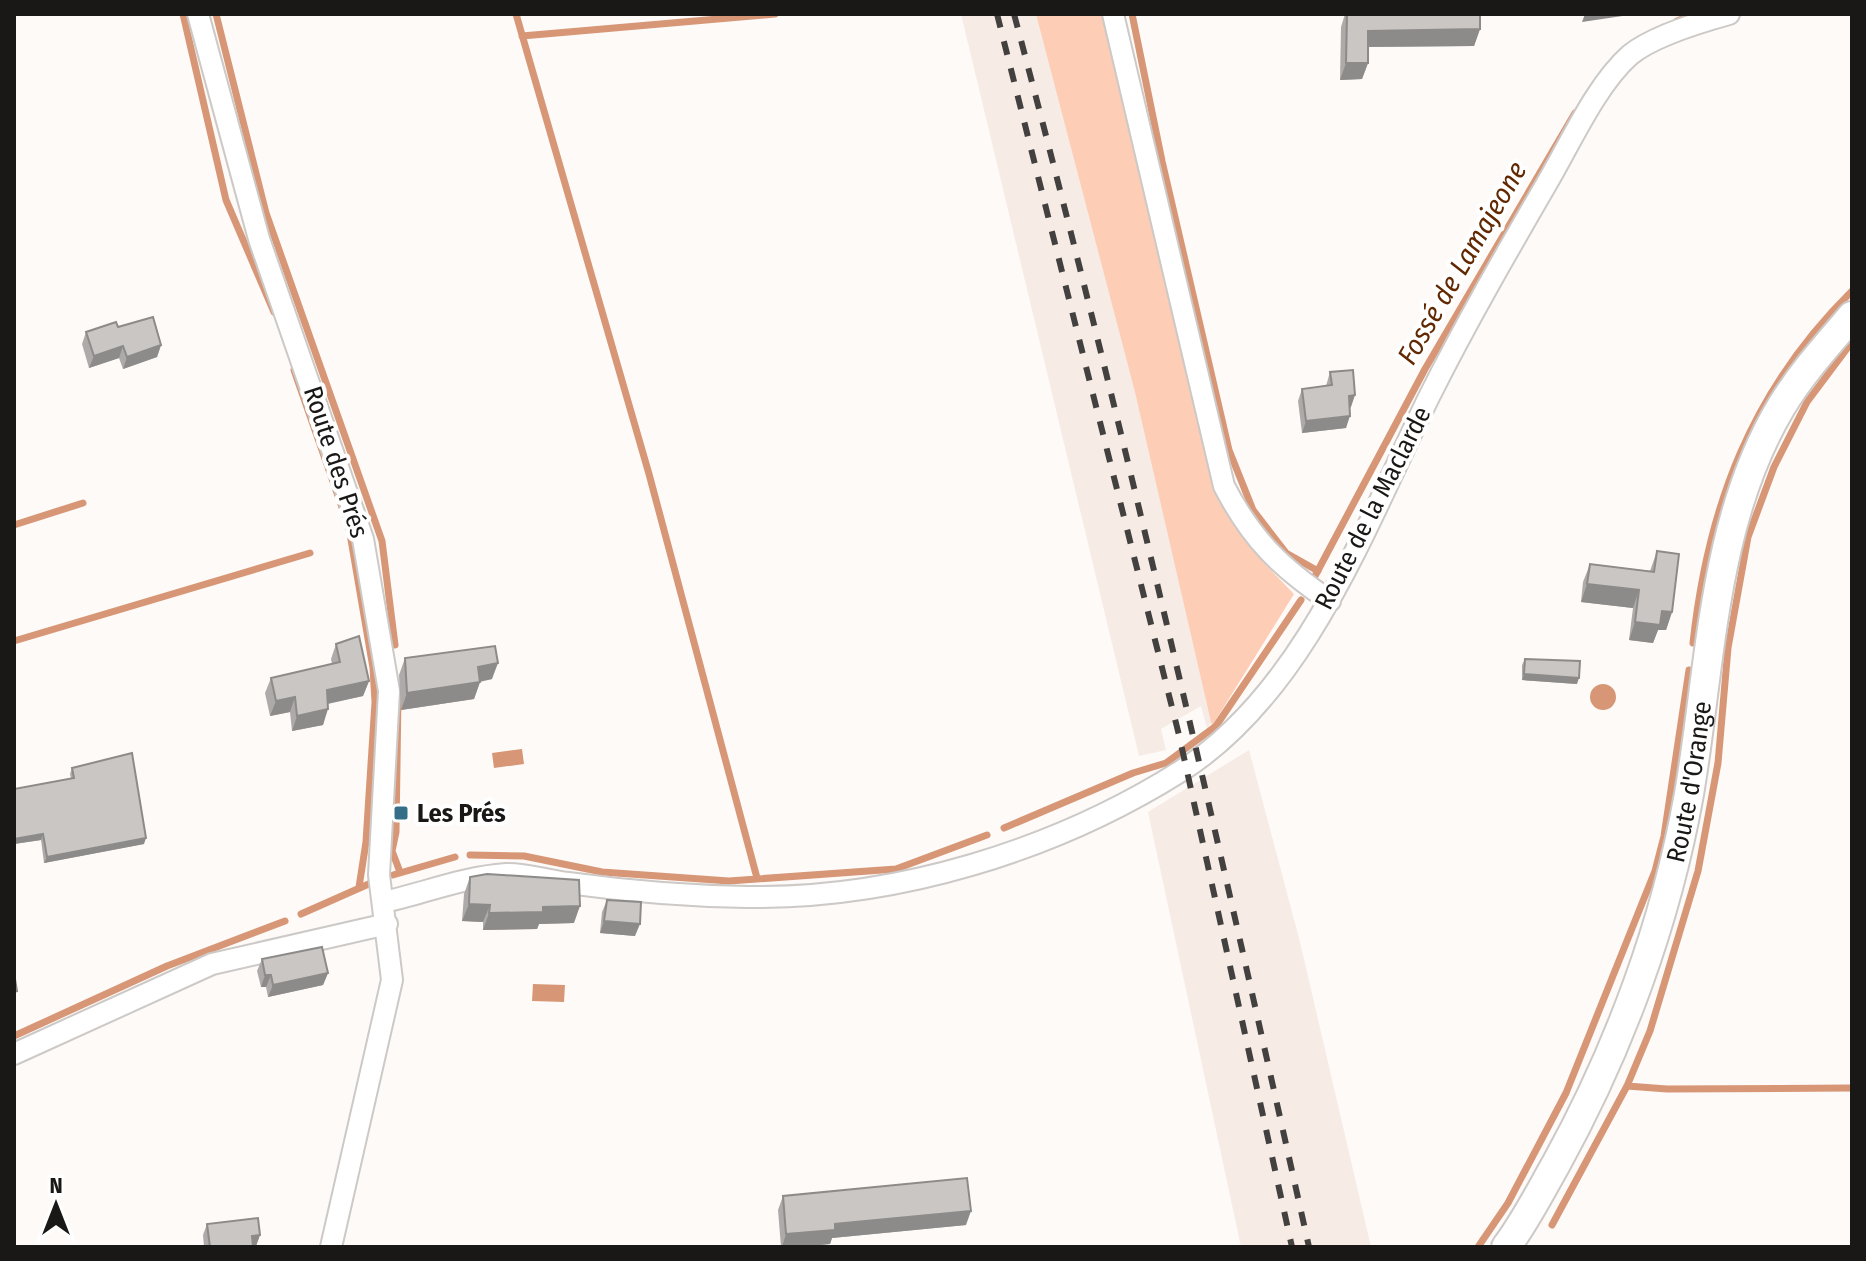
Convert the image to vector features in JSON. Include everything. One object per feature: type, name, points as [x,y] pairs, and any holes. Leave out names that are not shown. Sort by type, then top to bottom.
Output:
[{"type":"street","name":"Route des Prés","points":[[198,14],[259,239],[363,539],[389,691],[379,875],[392,980],[331,1247]]},
{"type":"street","points":[[1113,14],[1224,486],[1242,521],[1267,553],[1330,601]]},
{"type":"street","name":"Route de la Maclarde","points":[[384,902],[472,878],[511,874],[660,893],[749,897],[841,893],[927,877],[1066,831],[1185,769],[1253,708],[1330,601],[1357,553],[1385,485],[1438,379],[1596,99],[1631,54],[1691,25],[1729,14]]},
{"type":"street","name":"Route d'Orange","points":[[1506,1247],[1575,1130],[1640,979],[1672,875],[1688,796],[1719,586],[1736,515],[1780,409],[1810,365],[1852,316]]},
{"type":"street","points":[[14,1054],[212,964],[387,924]]},
{"type":"shaded area","points":[[961,14],[1059,14],[1218,714],[1207,728],[1201,706],[1161,729],[1166,750],[1139,756]]},
{"type":"shaded area","points":[[1036,14],[1107,14],[1229,508],[1263,562],[1294,594],[1212,726],[1135,392]]},
{"type":"shaded area","points":[[1603,684],[1612,688],[1616,697],[1612,706],[1603,710],[1594,706],[1590,697],[1594,688]]},
{"type":"shaded area","points":[[522,749],[524,764],[494,768],[492,753]]},
{"type":"shaded area","points":[[1249,750],[1300,942],[1371,1247],[1241,1247],[1148,812]]},
{"type":"shaded area","points":[[533,984],[565,985],[564,1002],[532,1001]]},
{"type":"building","points":[[1347,14],[1480,14],[1480,29],[1368,31],[1368,63],[1346,63]]},
{"type":"building","points":[[153,317],[161,345],[127,357],[123,346],[94,356],[86,332],[116,322],[118,327]]},
{"type":"building","points":[[1353,370],[1355,395],[1349,396],[1350,416],[1306,421],[1302,389],[1332,385],[1330,372]]},
{"type":"building","points":[[1657,551],[1679,554],[1672,612],[1662,611],[1660,625],[1635,622],[1639,590],[1587,584],[1590,564],[1654,572]]},
{"type":"building","points":[[359,636],[369,681],[327,690],[328,709],[297,716],[295,697],[276,701],[271,678],[340,662],[336,644]]},
{"type":"building","points":[[495,646],[498,663],[478,667],[480,682],[407,693],[405,658]]},
{"type":"building","points":[[1525,659],[1580,661],[1579,678],[1524,674]]},
{"type":"building","points":[[132,753],[146,838],[47,857],[43,834],[14,839],[14,789],[74,778],[72,768]]},
{"type":"building","points":[[487,874],[579,880],[580,906],[543,907],[543,912],[489,913],[490,905],[469,904],[470,877]]},
{"type":"building","points":[[607,900],[641,902],[640,924],[604,921]]},
{"type":"building","points":[[322,947],[328,973],[273,985],[271,975],[265,975],[262,959]]},
{"type":"building","points":[[967,1178],[971,1211],[835,1224],[835,1230],[786,1234],[783,1196]]},
{"type":"building","points":[[258,1218],[260,1235],[252,1236],[253,1247],[210,1247],[207,1224]]},
{"type":"waterway","points":[[183,14],[226,200],[274,312]]},
{"type":"waterway","points":[[216,14],[266,213],[382,541],[395,645]]},
{"type":"waterway","points":[[516,14],[649,474],[757,878]]},
{"type":"waterway","points":[[522,36],[775,14]]},
{"type":"waterway","points":[[1132,14],[1162,161],[1229,450],[1253,510],[1286,553],[1318,571]]},
{"type":"waterway","name":"Fossé de Lamajeone","points":[[1677,21],[1694,14]]},
{"type":"waterway","name":"Fossé de Lamajeone","points":[[1315,576],[1425,369],[1575,113]]},
{"type":"waterway","points":[[1693,643],[1710,544],[1741,452],[1787,368],[1852,291]]},
{"type":"waterway","points":[[1552,1225],[1627,1086],[1650,1031],[1698,871],[1718,763],[1728,648],[1748,537],[1774,467],[1807,402],[1852,342]]},
{"type":"waterway","points":[[294,370],[344,513]]},
{"type":"waterway","points":[[14,525],[83,503]]},
{"type":"waterway","points":[[349,528],[373,668],[375,702],[366,842],[359,887]]},
{"type":"waterway","points":[[14,641],[310,553]]},
{"type":"waterway","name":"Fossé de Lamajeone","points":[[1004,828],[1133,773],[1166,763],[1216,726],[1301,600]]},
{"type":"waterway","points":[[1478,1247],[1508,1203],[1566,1093],[1655,871],[1664,836],[1689,670]]},
{"type":"waterway","points":[[398,696],[396,832],[392,851],[400,872]]},
{"type":"waterway","name":"Fossé de Lamajeone","points":[[470,855],[524,856],[602,872],[729,881],[896,869],[987,835]]},
{"type":"waterway","name":"Fossé de Lamajeone","points":[[393,875],[455,857]]},
{"type":"waterway","name":"Fossé de Lamajeone","points":[[301,914],[371,883]]},
{"type":"waterway","name":"Fossé de Lamajeone","points":[[14,1036],[167,966],[285,921]]},
{"type":"waterway","points":[[1627,1086],[1667,1089],[1852,1088]]},
{"type":"railway","points":[[997,14],[1179,735],[1292,1247]]},
{"type":"railway","points":[[1014,14],[1168,629],[1309,1247]]},
{"type":"place","name":"Les Prés","points":[[401,813]]}]
